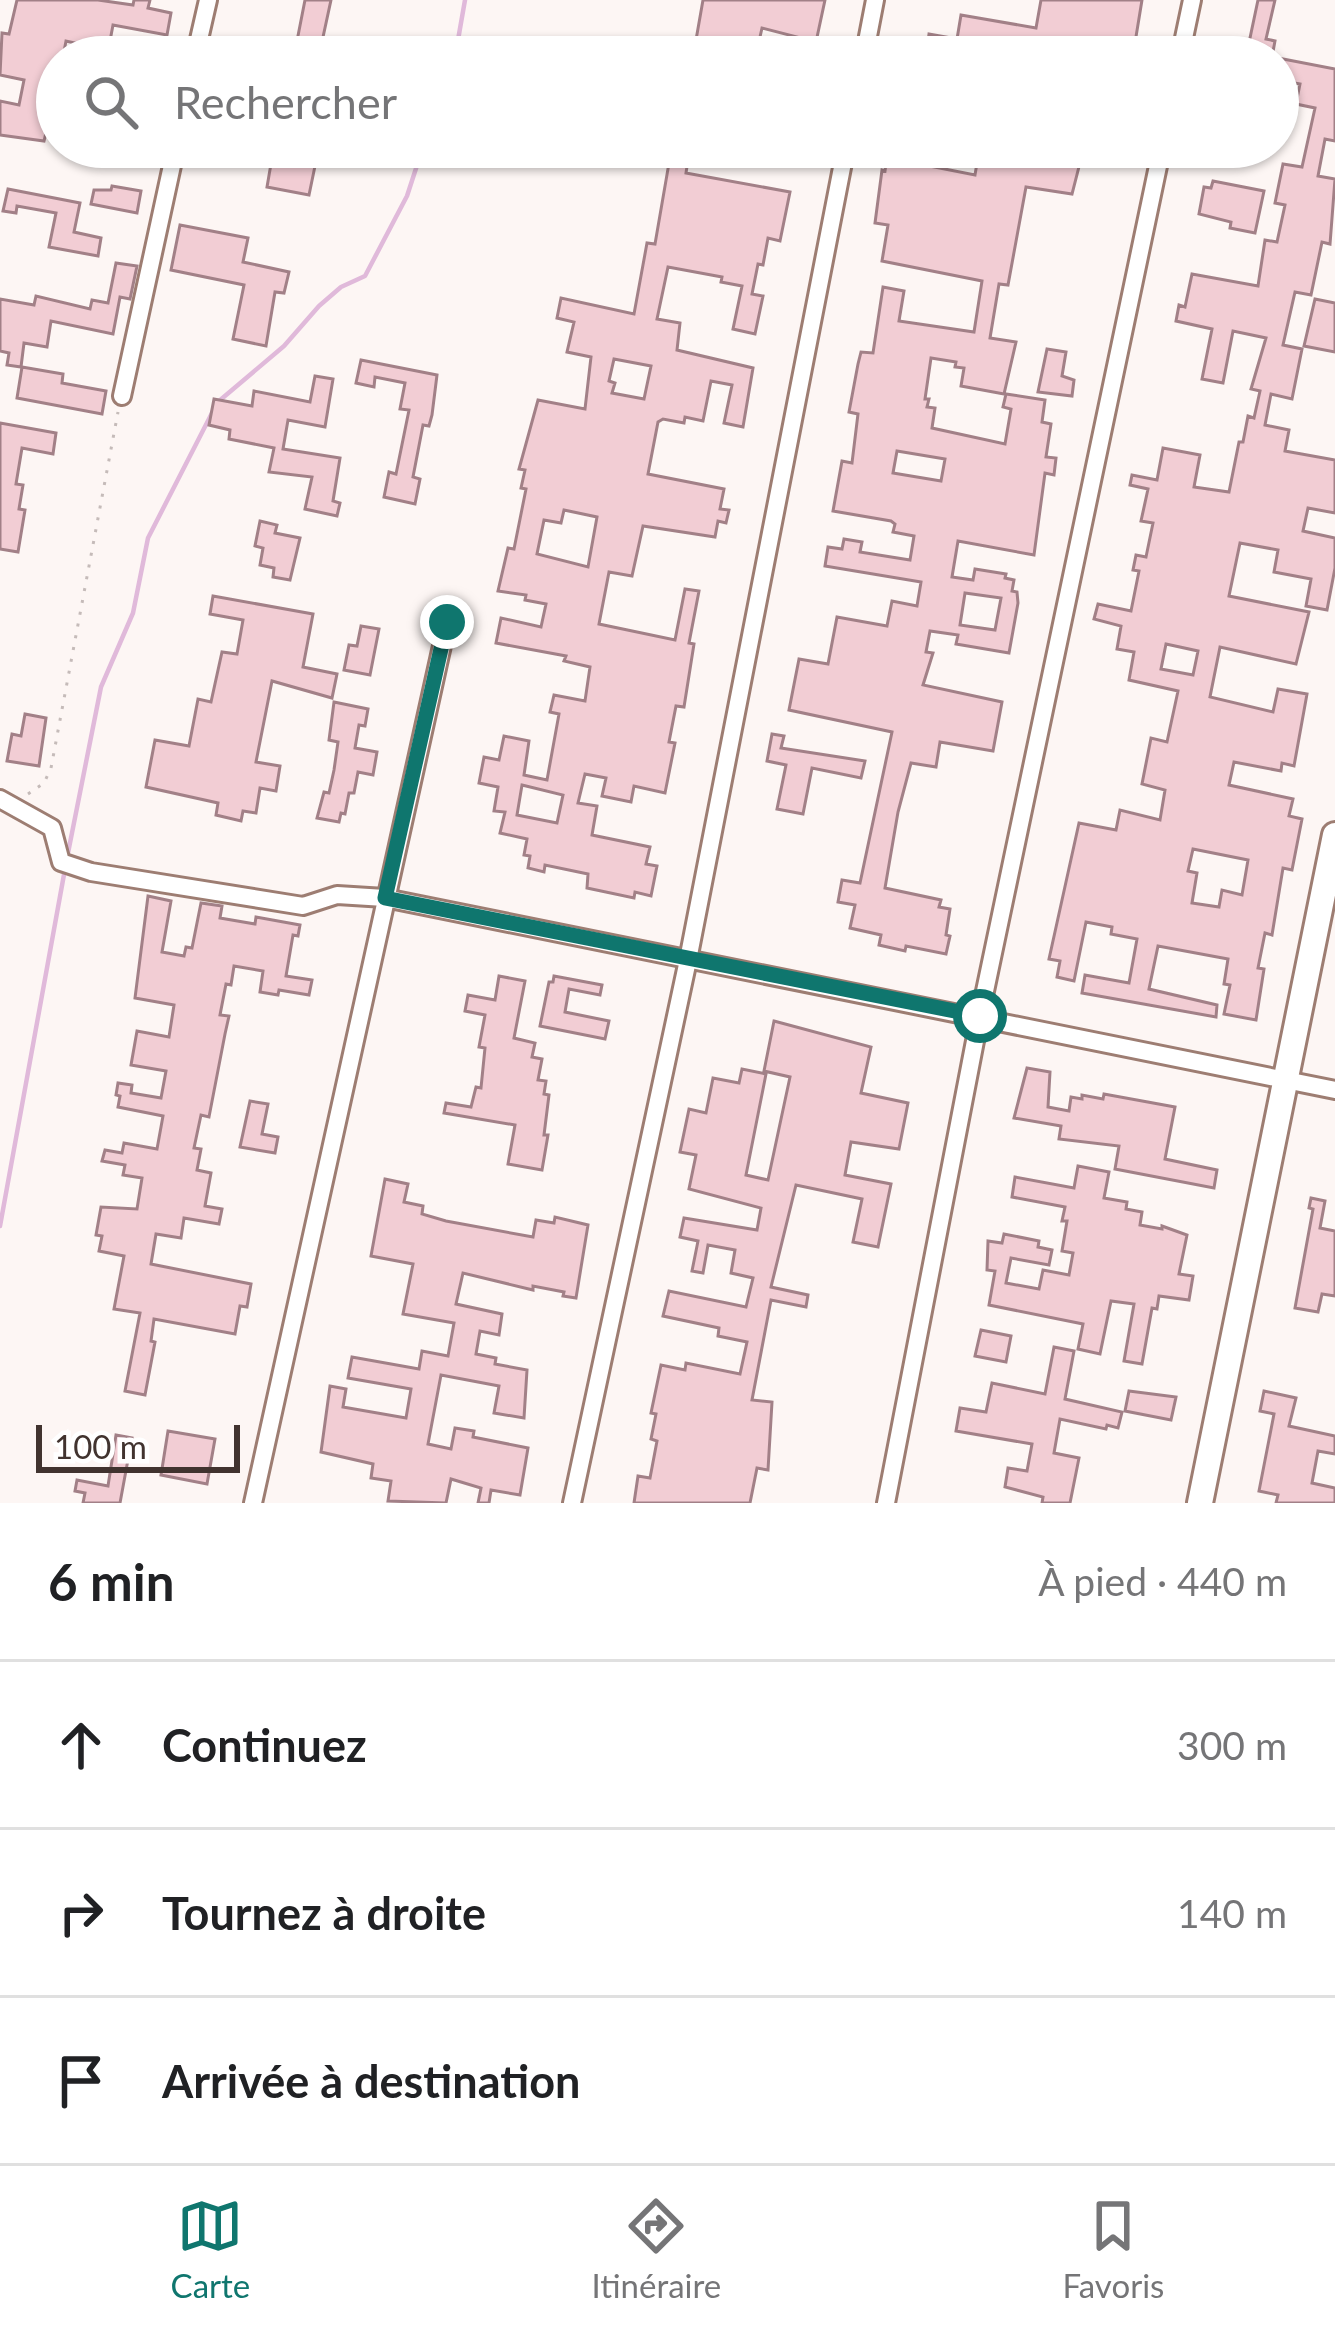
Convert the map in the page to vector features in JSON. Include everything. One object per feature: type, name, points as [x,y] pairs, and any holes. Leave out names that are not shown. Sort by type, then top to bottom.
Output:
[{"type":"street","points":[[200,36],[208,0]]},
{"type":"street","points":[[868,36],[875,0]]},
{"type":"street","points":[[1184,36],[1192,0]]},
{"type":"street","points":[[122,396],[171,168]]},
{"type":"street","points":[[572,1503],[688,960],[842,168]]},
{"type":"street","points":[[886,1503],[980,1016],[1158,168]]},
{"type":"street","points":[[253,1503],[447,622]]},
{"type":"street","points":[[5,801],[52,828],[61,862],[91,872],[303,906],[338,895],[385,898],[1335,1090]]},
{"type":"street","points":[[1200,1503],[1335,835]]},
{"type":"path","points":[[5,801],[44,782],[51,768],[122,396]]},
{"type":"building","points":[[17,0],[133,5],[134,0],[150,0],[148,8],[171,13],[167,35],[113,25],[111,36],[36,36],[36,140],[0,135],[0,101],[19,105],[24,80],[0,75],[2,33],[9,34]]},
{"type":"building","points":[[305,0],[331,0],[323,36],[298,36]]},
{"type":"building","points":[[703,0],[825,0],[817,36],[762,28],[760,36],[697,36]]},
{"type":"building","points":[[1041,0],[1142,0],[1136,36],[958,36],[961,15],[1036,28]]},
{"type":"building","points":[[1258,0],[1275,0],[1267,36],[1250,36]]},
{"type":"building","points":[[1299,62],[1335,69],[1335,141],[1325,139],[1318,176],[1335,179],[1330,244],[1322,242],[1311,295],[1295,292],[1283,345],[1302,349],[1292,399],[1271,394],[1265,425],[1289,430],[1285,451],[1335,460],[1335,513],[1308,508],[1303,531],[1335,538],[1335,568],[1327,610],[1306,606],[1311,579],[1274,572],[1278,550],[1240,543],[1229,596],[1309,612],[1296,664],[1220,647],[1210,697],[1273,712],[1278,689],[1307,694],[1294,766],[1282,763],[1281,771],[1234,762],[1229,785],[1293,799],[1289,816],[1302,819],[1292,870],[1283,868],[1272,935],[1265,933],[1256,1020],[1224,1014],[1230,985],[1224,984],[1228,959],[1158,946],[1149,989],[1217,1005],[1216,1017],[1082,993],[1085,975],[1129,983],[1137,939],[1111,934],[1112,927],[1086,922],[1074,981],[1057,977],[1060,961],[1049,959],[1079,823],[1116,830],[1120,810],[1160,820],[1165,790],[1142,784],[1151,738],[1167,742],[1178,691],[1129,680],[1134,652],[1117,649],[1121,626],[1094,619],[1098,604],[1131,611],[1139,571],[1133,570],[1136,555],[1146,557],[1153,523],[1141,521],[1148,489],[1130,485],[1132,475],[1157,480],[1163,448],[1200,455],[1194,487],[1229,492],[1239,442],[1243,442],[1248,416],[1254,418],[1260,391],[1251,389],[1266,338],[1233,331],[1223,383],[1202,379],[1212,329],[1176,321],[1179,305],[1185,307],[1192,274],[1258,286],[1265,240],[1277,242],[1285,205],[1275,203],[1282,168],[1302,167],[1315,108],[1299,105]],"holes":[[[1166,644],[1198,651],[1193,675],[1161,669]],[[1193,849],[1248,860],[1242,895],[1222,890],[1219,907],[1192,903],[1197,873],[1188,871]]]},
{"type":"building","points":[[270,168],[315,168],[309,195],[267,187]]},
{"type":"building","points":[[668,168],[687,168],[686,173],[790,192],[780,241],[768,238],[763,265],[758,264],[752,294],[763,296],[755,334],[733,329],[742,286],[721,282],[722,277],[668,267],[657,319],[680,323],[677,350],[753,368],[743,427],[724,423],[732,385],[711,381],[703,421],[685,417],[684,423],[658,422],[648,474],[724,489],[720,509],[729,510],[726,523],[718,521],[715,537],[643,526],[632,576],[609,572],[599,624],[675,640],[685,589],[699,591],[684,707],[676,706],[669,742],[675,743],[665,793],[634,786],[631,802],[602,796],[606,778],[585,774],[578,803],[597,806],[592,835],[650,847],[646,864],[657,866],[651,896],[635,892],[634,898],[587,888],[588,874],[545,865],[544,872],[528,868],[527,839],[500,833],[505,812],[494,811],[498,787],[479,783],[484,757],[499,760],[504,736],[529,741],[524,775],[547,780],[559,714],[550,712],[554,695],[585,701],[590,667],[564,661],[566,656],[496,643],[501,618],[541,627],[546,604],[498,591],[508,548],[514,549],[526,489],[521,488],[525,470],[519,469],[538,400],[585,409],[591,357],[567,352],[574,322],[557,318],[561,298],[634,314],[647,243],[655,244]],"holes":[[[614,359],[651,366],[644,399],[612,393],[615,383],[609,381]],[[564,510],[597,517],[588,567],[537,554],[544,520],[561,523]],[[522,785],[563,795],[557,823],[517,815]]]},
{"type":"building","points":[[940,168],[975,175],[976,168],[1079,168],[1072,194],[1026,187],[1008,285],[999,284],[990,338],[1016,342],[1004,394],[961,386],[964,368],[931,358],[925,399],[929,399],[927,407],[935,408],[932,428],[1005,444],[1011,409],[1003,407],[1006,394],[1045,400],[1042,422],[1051,424],[1046,457],[1056,458],[1054,475],[1045,473],[1034,555],[958,541],[952,577],[973,580],[975,569],[1006,574],[1005,578],[1014,580],[1012,591],[1017,592],[1018,603],[1009,653],[956,644],[958,635],[930,631],[926,652],[933,653],[923,685],[1002,702],[993,751],[940,742],[936,767],[911,763],[898,812],[885,888],[941,900],[939,907],[950,909],[946,954],[879,945],[881,935],[850,928],[855,905],[838,902],[842,880],[860,883],[892,732],[789,710],[799,659],[828,664],[837,617],[887,626],[892,601],[917,606],[921,582],[825,566],[828,547],[842,549],[844,539],[862,542],[860,552],[910,560],[914,536],[893,532],[891,521],[833,511],[842,461],[852,463],[858,414],[849,412],[861,352],[873,353],[883,287],[904,291],[899,321],[974,332],[982,281],[882,261],[888,225],[875,223],[882,170]],"holes":[[[897,451],[945,459],[941,481],[893,473]],[[965,593],[1001,598],[995,630],[960,625]]]},
{"type":"building","points":[[1213,181],[1264,191],[1255,233],[1199,214],[1204,187],[1211,188]]},
{"type":"building","points":[[112,186],[141,191],[137,213],[91,204],[94,190],[111,190]]},
{"type":"building","points":[[8,189],[80,203],[74,232],[101,238],[98,256],[49,247],[56,213],[17,206],[16,213],[3,211]]},
{"type":"building","points":[[180,225],[248,238],[243,262],[289,272],[284,293],[275,292],[266,346],[233,339],[244,285],[171,270]]},
{"type":"building","points":[[116,263],[137,266],[130,299],[120,297],[113,334],[51,321],[47,347],[24,343],[21,367],[7,365],[9,353],[0,351],[0,299],[34,305],[36,296],[90,309],[92,300],[108,303]]},
{"type":"building","points":[[1315,299],[1335,303],[1335,352],[1304,346]]},
{"type":"building","points":[[1047,349],[1066,352],[1062,376],[1074,380],[1072,396],[1038,392]]},
{"type":"building","points":[[361,360],[437,375],[432,415],[429,426],[423,425],[413,477],[420,479],[415,504],[384,497],[389,472],[396,474],[409,410],[400,409],[405,383],[375,377],[374,387],[356,383]]},
{"type":"building","points":[[22,367],[63,374],[62,383],[106,391],[102,414],[17,398]]},
{"type":"building","points":[[315,376],[333,379],[325,427],[288,420],[283,449],[340,458],[333,501],[340,503],[337,516],[305,509],[312,477],[269,472],[274,448],[229,439],[230,430],[209,425],[214,399],[252,406],[254,391],[310,402]]},
{"type":"building","points":[[0,423],[56,433],[53,454],[22,448],[16,484],[23,485],[19,509],[25,510],[18,552],[0,549]]},
{"type":"building","points":[[260,521],[277,525],[275,533],[300,538],[290,580],[273,577],[274,568],[260,565],[263,548],[255,546]]},
{"type":"building","points":[[213,596],[313,614],[303,667],[337,674],[332,698],[272,681],[256,762],[280,766],[276,791],[260,788],[256,813],[243,811],[241,821],[216,815],[218,803],[146,787],[155,740],[189,746],[198,699],[211,702],[222,652],[237,654],[243,620],[210,614]]},
{"type":"building","points":[[361,626],[379,629],[370,675],[344,670],[349,645],[357,646]]},
{"type":"building","points":[[334,702],[368,709],[355,748],[377,752],[373,775],[358,772],[354,793],[349,793],[339,822],[317,818],[334,770],[338,742],[329,740]]},
{"type":"building","points":[[25,714],[46,718],[39,766],[7,761],[12,734],[21,736]]},
{"type":"building","points":[[772,734],[784,736],[781,748],[865,761],[861,778],[812,768],[803,814],[777,809],[786,765],[767,761]]},
{"type":"building","points":[[148,896],[171,901],[162,952],[184,956],[186,947],[192,948],[201,903],[222,906],[220,918],[255,924],[256,917],[300,925],[298,936],[293,935],[286,976],[312,980],[309,995],[260,992],[263,971],[234,966],[231,985],[226,984],[220,1015],[229,1016],[209,1117],[201,1115],[194,1148],[201,1149],[197,1170],[211,1173],[205,1206],[222,1209],[219,1224],[184,1218],[181,1238],[156,1234],[151,1264],[251,1284],[247,1307],[240,1306],[235,1334],[154,1319],[151,1341],[155,1342],[145,1395],[125,1391],[140,1313],[114,1309],[124,1256],[99,1251],[102,1236],[96,1235],[101,1207],[137,1209],[142,1178],[123,1175],[125,1165],[102,1161],[105,1150],[122,1153],[124,1143],[157,1149],[163,1116],[118,1107],[120,1096],[116,1095],[118,1083],[132,1085],[131,1093],[161,1098],[166,1071],[131,1065],[137,1031],[169,1037],[174,1005],[135,998]]},
{"type":"building","points":[[499,976],[525,981],[514,1038],[535,1043],[532,1057],[542,1059],[538,1080],[546,1081],[544,1094],[549,1095],[542,1170],[508,1164],[515,1125],[444,1113],[446,1103],[471,1107],[476,1087],[481,1088],[485,1048],[479,1047],[485,1015],[465,1011],[468,995],[495,1000]]},
{"type":"building","points":[[554,976],[602,985],[600,995],[569,989],[565,1012],[609,1021],[605,1039],[540,1026]]},
{"type":"building","points":[[774,1021],[871,1047],[861,1093],[908,1103],[899,1149],[851,1142],[845,1175],[891,1184],[878,1247],[853,1242],[862,1199],[796,1185],[771,1287],[808,1295],[806,1307],[771,1300],[752,1400],[772,1402],[768,1470],[757,1468],[750,1503],[634,1503],[638,1476],[650,1478],[657,1441],[651,1439],[656,1414],[651,1413],[661,1365],[685,1370],[686,1363],[740,1374],[747,1342],[718,1336],[719,1328],[663,1316],[669,1291],[746,1307],[753,1278],[731,1273],[735,1250],[708,1245],[703,1273],[692,1271],[698,1241],[680,1237],[684,1218],[757,1230],[761,1208],[689,1189],[696,1155],[680,1152],[689,1109],[706,1113],[713,1078],[739,1083],[742,1069],[766,1074],[746,1175],[768,1180],[790,1077],[764,1071]]},
{"type":"building","points":[[1027,1068],[1050,1072],[1048,1107],[1069,1111],[1071,1097],[1103,1099],[1104,1094],[1175,1107],[1165,1159],[1217,1170],[1214,1188],[1115,1169],[1119,1146],[1059,1139],[1061,1126],[1014,1118]]},
{"type":"building","points":[[250,1101],[268,1104],[262,1134],[278,1137],[275,1153],[240,1147]]},
{"type":"building","points":[[1078,1166],[1109,1172],[1104,1198],[1127,1202],[1126,1209],[1142,1212],[1140,1225],[1162,1226],[1187,1235],[1179,1274],[1193,1276],[1189,1300],[1159,1296],[1157,1309],[1152,1308],[1142,1364],[1124,1361],[1134,1304],[1111,1301],[1100,1354],[1078,1349],[1083,1324],[989,1305],[995,1271],[987,1270],[988,1241],[1002,1243],[1004,1234],[1039,1241],[1038,1247],[1052,1250],[1049,1265],[1011,1258],[1006,1283],[1039,1289],[1043,1270],[1069,1275],[1073,1253],[1062,1251],[1065,1207],[1012,1197],[1015,1177],[1074,1188]]},
{"type":"building","points":[[385,1179],[408,1184],[404,1202],[423,1206],[422,1214],[446,1221],[533,1237],[536,1220],[554,1223],[555,1217],[588,1225],[576,1298],[463,1273],[456,1304],[502,1314],[499,1335],[480,1331],[476,1354],[496,1358],[495,1364],[527,1370],[524,1418],[494,1413],[499,1386],[441,1375],[428,1444],[451,1449],[455,1428],[474,1431],[473,1437],[528,1448],[520,1495],[491,1490],[489,1503],[478,1503],[481,1488],[451,1479],[446,1503],[388,1501],[391,1481],[371,1478],[373,1464],[321,1452],[330,1386],[346,1389],[343,1407],[406,1418],[411,1389],[348,1378],[352,1357],[419,1369],[422,1351],[448,1356],[454,1323],[403,1314],[413,1264],[371,1256]]},
{"type":"building","points":[[1311,1198],[1325,1201],[1320,1228],[1335,1231],[1335,1296],[1322,1294],[1318,1312],[1295,1308]]},
{"type":"building","points":[[981,1330],[1011,1336],[1006,1362],[975,1356]]},
{"type":"building","points":[[1054,1347],[1074,1351],[1065,1399],[1122,1412],[1118,1428],[1060,1419],[1054,1453],[1079,1458],[1070,1503],[1042,1503],[1043,1497],[1005,1487],[1008,1468],[1027,1471],[1032,1444],[956,1431],[960,1408],[986,1412],[992,1383],[1045,1394]]},
{"type":"building","points":[[1129,1391],[1176,1397],[1171,1420],[1125,1411]]},
{"type":"building","points":[[1264,1391],[1296,1398],[1289,1426],[1335,1436],[1335,1454],[1318,1451],[1312,1483],[1335,1488],[1335,1503],[1276,1503],[1278,1495],[1259,1491],[1274,1414],[1260,1411]]},
{"type":"building","points":[[168,1431],[215,1439],[207,1484],[161,1475]]},
{"type":"building","points":[[116,1435],[132,1438],[120,1503],[83,1503],[85,1493],[75,1491],[77,1480],[108,1486]]},
{"type":"waterway","points":[[459,36],[465,0]]},
{"type":"waterway","points":[[219,401],[284,346],[341,287],[365,276],[407,196],[416,168]]},
{"type":"waterway","points":[[67,858],[101,687],[133,613],[148,538],[213,411]]},
{"type":"waterway","points":[[0,1226],[65,869]]},
{"type":"route","points":[[447,622],[385,898],[980,1016]]}]
